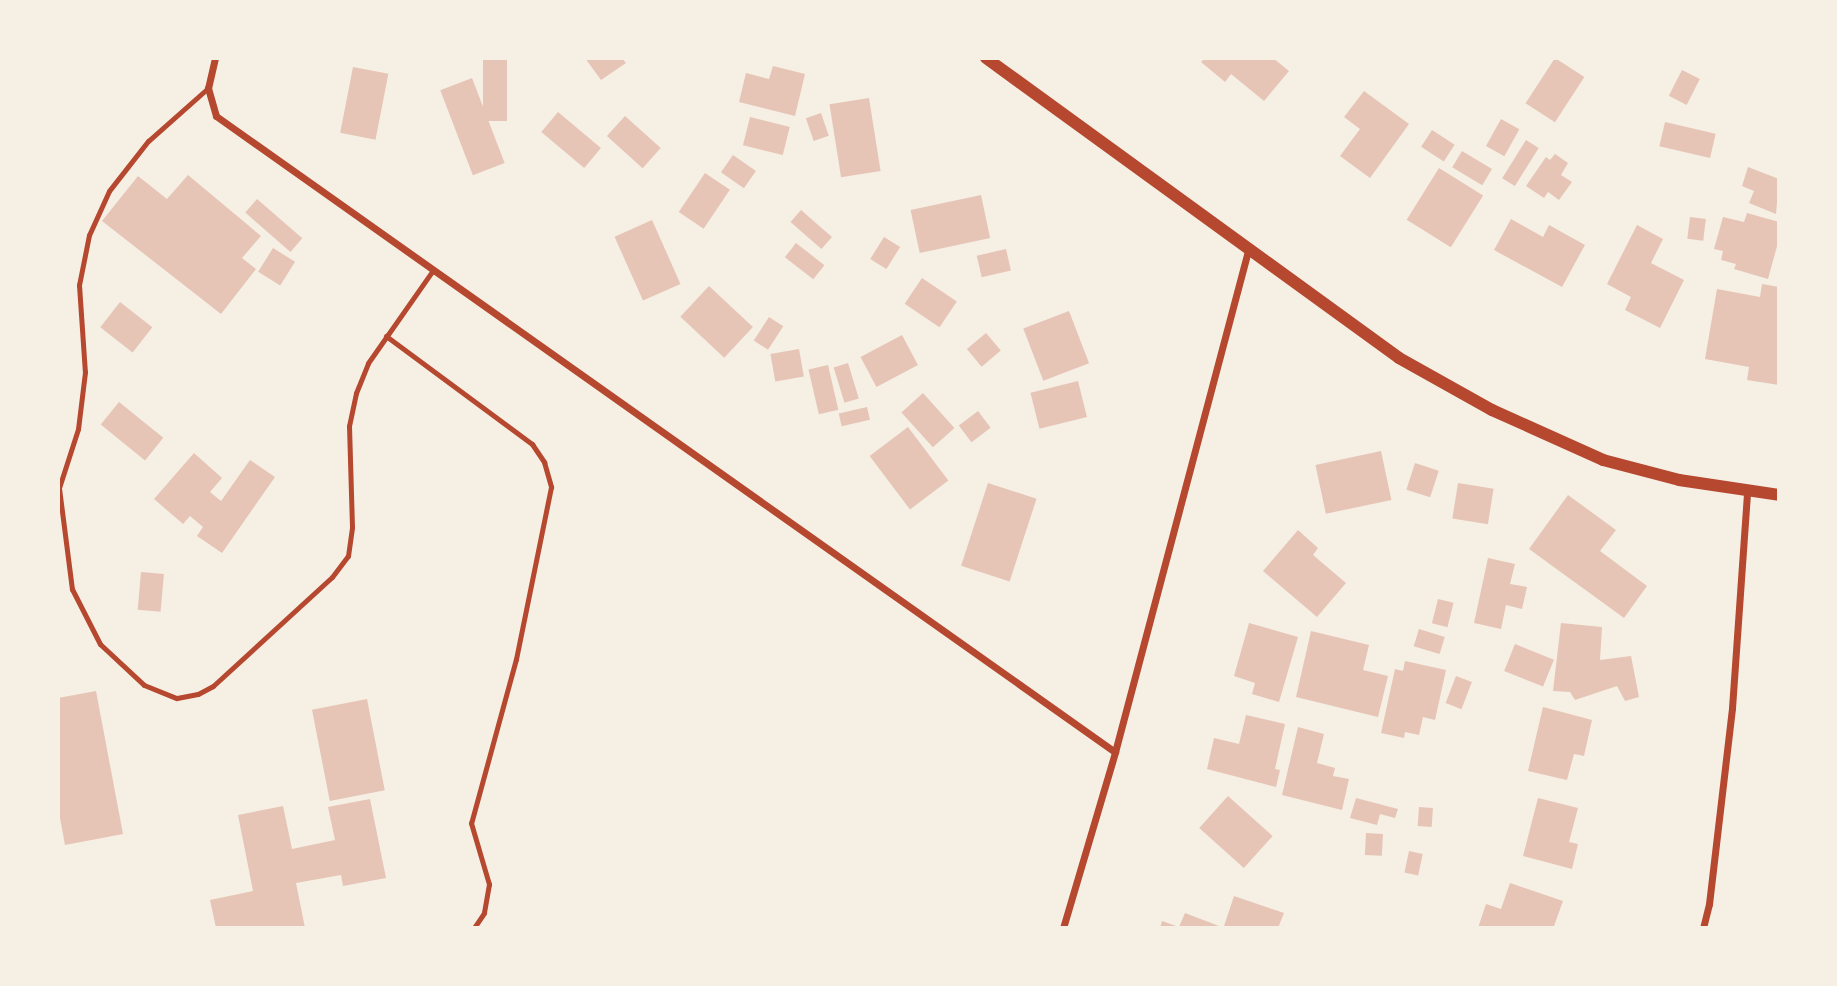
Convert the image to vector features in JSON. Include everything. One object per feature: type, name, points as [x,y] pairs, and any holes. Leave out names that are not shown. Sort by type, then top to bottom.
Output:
[{"type":"street","points":[[215,58],[208,88],[216,116],[1115,752]]},
{"type":"street","points":[[986,58],[1399,358],[1492,410],[1603,460],[1679,480],[1779,495]]},
{"type":"street","points":[[1063,928],[1115,752],[1249,247]]},
{"type":"street","points":[[1703,928],[1709,904],[1731,708],[1747,491]]},
{"type":"lane","points":[[208,88],[148,141],[109,191],[89,235],[79,285],[85,372],[78,429],[59,488],[72,589],[100,644],[144,685],[177,698],[198,694],[213,686],[332,577],[348,556],[352,527],[349,426],[356,393],[368,363],[433,270]]},
{"type":"lane","points":[[386,336],[532,444],[544,462],[551,486],[516,659],[471,823],[489,884],[484,914],[474,928]]},
{"type":"building","points":[[483,58],[507,58],[507,121],[483,121]]},
{"type":"building","points":[[585,58],[622,58],[626,63],[601,80]]},
{"type":"building","points":[[1205,58],[1273,58],[1289,71],[1264,101],[1231,74],[1225,82],[1201,62]]},
{"type":"building","points":[[1555,58],[1584,77],[1555,122],[1526,103]]},
{"type":"building","points":[[773,66],[805,74],[795,116],[739,102],[746,73],[769,79]]},
{"type":"building","points":[[353,67],[388,74],[376,140],[340,133]]},
{"type":"building","points":[[1682,70],[1700,79],[1687,105],[1669,96]]},
{"type":"building","points":[[472,78],[505,163],[473,175],[440,90]]},
{"type":"building","points":[[1364,91],[1409,124],[1370,178],[1340,156],[1360,129],[1344,117]]},
{"type":"building","points":[[869,98],[881,171],[841,177],[829,104]]},
{"type":"building","points":[[558,112],[601,148],[584,168],[541,132]]},
{"type":"building","points":[[821,113],[829,136],[814,141],[806,118]]},
{"type":"building","points":[[625,116],[661,148],[643,168],[607,136]]},
{"type":"building","points":[[750,117],[790,127],[783,155],[743,145]]},
{"type":"building","points":[[1501,119],[1519,129],[1504,156],[1486,146]]},
{"type":"building","points":[[1665,122],[1716,134],[1710,158],[1659,146]]},
{"type":"building","points":[[1432,130],[1455,145],[1444,161],[1421,147]]},
{"type":"building","points":[[1526,140],[1539,148],[1515,186],[1502,178]]},
{"type":"building","points":[[1462,151],[1492,169],[1482,185],[1452,167]]},
{"type":"building","points":[[1555,154],[1568,163],[1561,175],[1572,182],[1559,200],[1548,192],[1544,198],[1526,186],[1546,157],[1550,160]]},
{"type":"building","points":[[733,155],[756,171],[744,188],[721,172]]},
{"type":"building","points":[[1748,167],[1779,179],[1776,214],[1749,203],[1754,191],[1742,186]]},
{"type":"building","points":[[1439,168],[1483,196],[1451,247],[1407,220]]},
{"type":"building","points":[[705,173],[730,190],[704,229],[679,212]]},
{"type":"building","points":[[188,175],[261,236],[242,258],[256,269],[221,314],[102,221],[138,176],[167,199]]},
{"type":"building","points":[[981,195],[990,238],[920,253],[911,210]]},
{"type":"building","points":[[257,199],[302,238],[290,252],[245,213]]},
{"type":"building","points":[[801,210],[832,237],[821,249],[791,222]]},
{"type":"building","points":[[1747,213],[1779,222],[1779,239],[1768,279],[1734,269],[1736,264],[1721,260],[1723,251],[1714,249],[1723,217],[1744,222]]},
{"type":"building","points":[[1690,217],[1706,219],[1703,241],[1687,239]]},
{"type":"building","points":[[1511,219],[1543,237],[1549,225],[1585,245],[1562,287],[1494,250]]},
{"type":"building","points":[[652,220],[680,284],[643,301],[615,237]]},
{"type":"building","points":[[1637,225],[1663,239],[1651,263],[1684,280],[1660,328],[1625,310],[1631,297],[1607,284]]},
{"type":"building","points":[[884,237],[900,247],[886,269],[870,259]]},
{"type":"building","points":[[796,243],[824,265],[813,279],[785,257]]},
{"type":"building","points":[[273,248],[295,262],[280,286],[258,272]]},
{"type":"building","points":[[1006,249],[1011,270],[982,277],[977,256]]},
{"type":"building","points":[[922,278],[957,301],[939,327],[905,304]]},
{"type":"building","points":[[1762,284],[1779,287],[1779,385],[1747,380],[1749,367],[1705,359],[1717,289],[1760,297]]},
{"type":"building","points":[[709,286],[753,327],[724,358],[680,317]]},
{"type":"building","points":[[120,302],[152,327],[133,352],[100,327]]},
{"type":"building","points":[[1069,311],[1089,363],[1043,381],[1023,329]]},
{"type":"building","points":[[769,317],[783,326],[768,350],[754,340]]},
{"type":"building","points":[[986,333],[1001,351],[982,367],[967,349]]},
{"type":"building","points":[[902,335],[918,365],[876,387],[861,357]]},
{"type":"building","points":[[799,349],[804,377],[775,382],[770,354]]},
{"type":"building","points":[[848,363],[859,398],[844,403],[834,367]]},
{"type":"building","points":[[828,365],[838,410],[819,414],[809,369]]},
{"type":"building","points":[[1078,381],[1087,417],[1039,429],[1030,393]]},
{"type":"building","points":[[923,393],[954,428],[933,447],[901,412]]},
{"type":"building","points":[[119,402],[163,438],[145,460],[101,425]]},
{"type":"building","points":[[867,407],[870,420],[842,426],[839,414]]},
{"type":"building","points":[[978,411],[991,428],[971,442],[959,425]]},
{"type":"building","points":[[908,427],[948,481],[910,509],[870,456]]},
{"type":"building","points":[[1381,451],[1391,500],[1326,514],[1315,465]]},
{"type":"building","points":[[194,453],[222,478],[210,492],[221,501],[250,460],[275,477],[222,553],[197,536],[203,527],[190,516],[183,524],[154,499]]},
{"type":"building","points":[[1415,463],[1439,471],[1430,497],[1406,490]]},
{"type":"building","points":[[988,483],[1037,499],[1010,582],[961,566]]},
{"type":"building","points":[[1458,483],[1494,489],[1488,524],[1452,519]]},
{"type":"building","points":[[1568,495],[1616,530],[1600,551],[1647,586],[1624,618],[1529,549]]},
{"type":"building","points":[[1298,530],[1318,548],[1313,555],[1346,583],[1317,617],[1263,571]]},
{"type":"building","points":[[1488,558],[1515,564],[1510,584],[1527,587],[1522,609],[1506,605],[1501,629],[1474,623]]},
{"type":"building","points":[[141,572],[164,574],[161,612],[138,610]]},
{"type":"building","points":[[1438,599],[1454,603],[1447,627],[1432,623]]},
{"type":"building","points":[[1249,623],[1298,637],[1279,702],[1252,694],[1255,683],[1234,676]]},
{"type":"building","points":[[1561,623],[1602,627],[1600,660],[1631,656],[1639,697],[1625,701],[1617,686],[1575,700],[1570,692],[1553,691]]},
{"type":"building","points":[[1419,629],[1445,637],[1440,654],[1414,646]]},
{"type":"building","points":[[1311,631],[1369,645],[1363,670],[1388,676],[1378,717],[1296,697]]},
{"type":"building","points":[[1515,644],[1554,660],[1543,687],[1504,671]]},
{"type":"building","points":[[1405,661],[1446,670],[1435,720],[1423,717],[1419,735],[1405,732],[1404,738],[1381,733],[1395,669],[1403,671]]},
{"type":"building","points":[[1456,676],[1472,682],[1461,709],[1446,703]]},
{"type":"building","points":[[96,691],[123,834],[65,845],[58,807],[58,698]]},
{"type":"building","points":[[367,699],[385,790],[330,801],[312,710]]},
{"type":"building","points":[[1543,707],[1592,720],[1584,756],[1574,754],[1567,780],[1528,771]]},
{"type":"building","points":[[1246,715],[1285,724],[1275,769],[1280,770],[1276,787],[1207,769],[1214,738],[1239,744]]},
{"type":"building","points":[[1298,727],[1324,734],[1317,763],[1335,768],[1333,776],[1349,779],[1342,810],[1282,795]]},
{"type":"building","points":[[1228,796],[1273,836],[1244,868],[1199,828]]},
{"type":"building","points":[[1356,798],[1398,809],[1395,818],[1380,814],[1377,825],[1350,818]]},
{"type":"building","points":[[1538,798],[1578,808],[1569,842],[1578,844],[1572,869],[1523,856]]},
{"type":"building","points":[[370,799],[386,878],[343,886],[341,875],[296,883],[305,928],[216,928],[210,900],[253,891],[238,815],[283,806],[292,849],[335,840],[328,807]]},
{"type":"building","points":[[1419,807],[1433,808],[1432,827],[1418,826]]},
{"type":"building","points":[[1366,833],[1383,834],[1382,856],[1365,855]]},
{"type":"building","points":[[1409,851],[1423,854],[1418,875],[1404,873]]},
{"type":"building","points":[[1510,883],[1563,901],[1554,926],[1478,928],[1486,904],[1501,909]]},
{"type":"building","points":[[1234,896],[1284,913],[1278,928],[1224,926]]},
{"type":"building","points":[[1185,913],[1219,926],[1160,928],[1162,921],[1179,927]]}]
